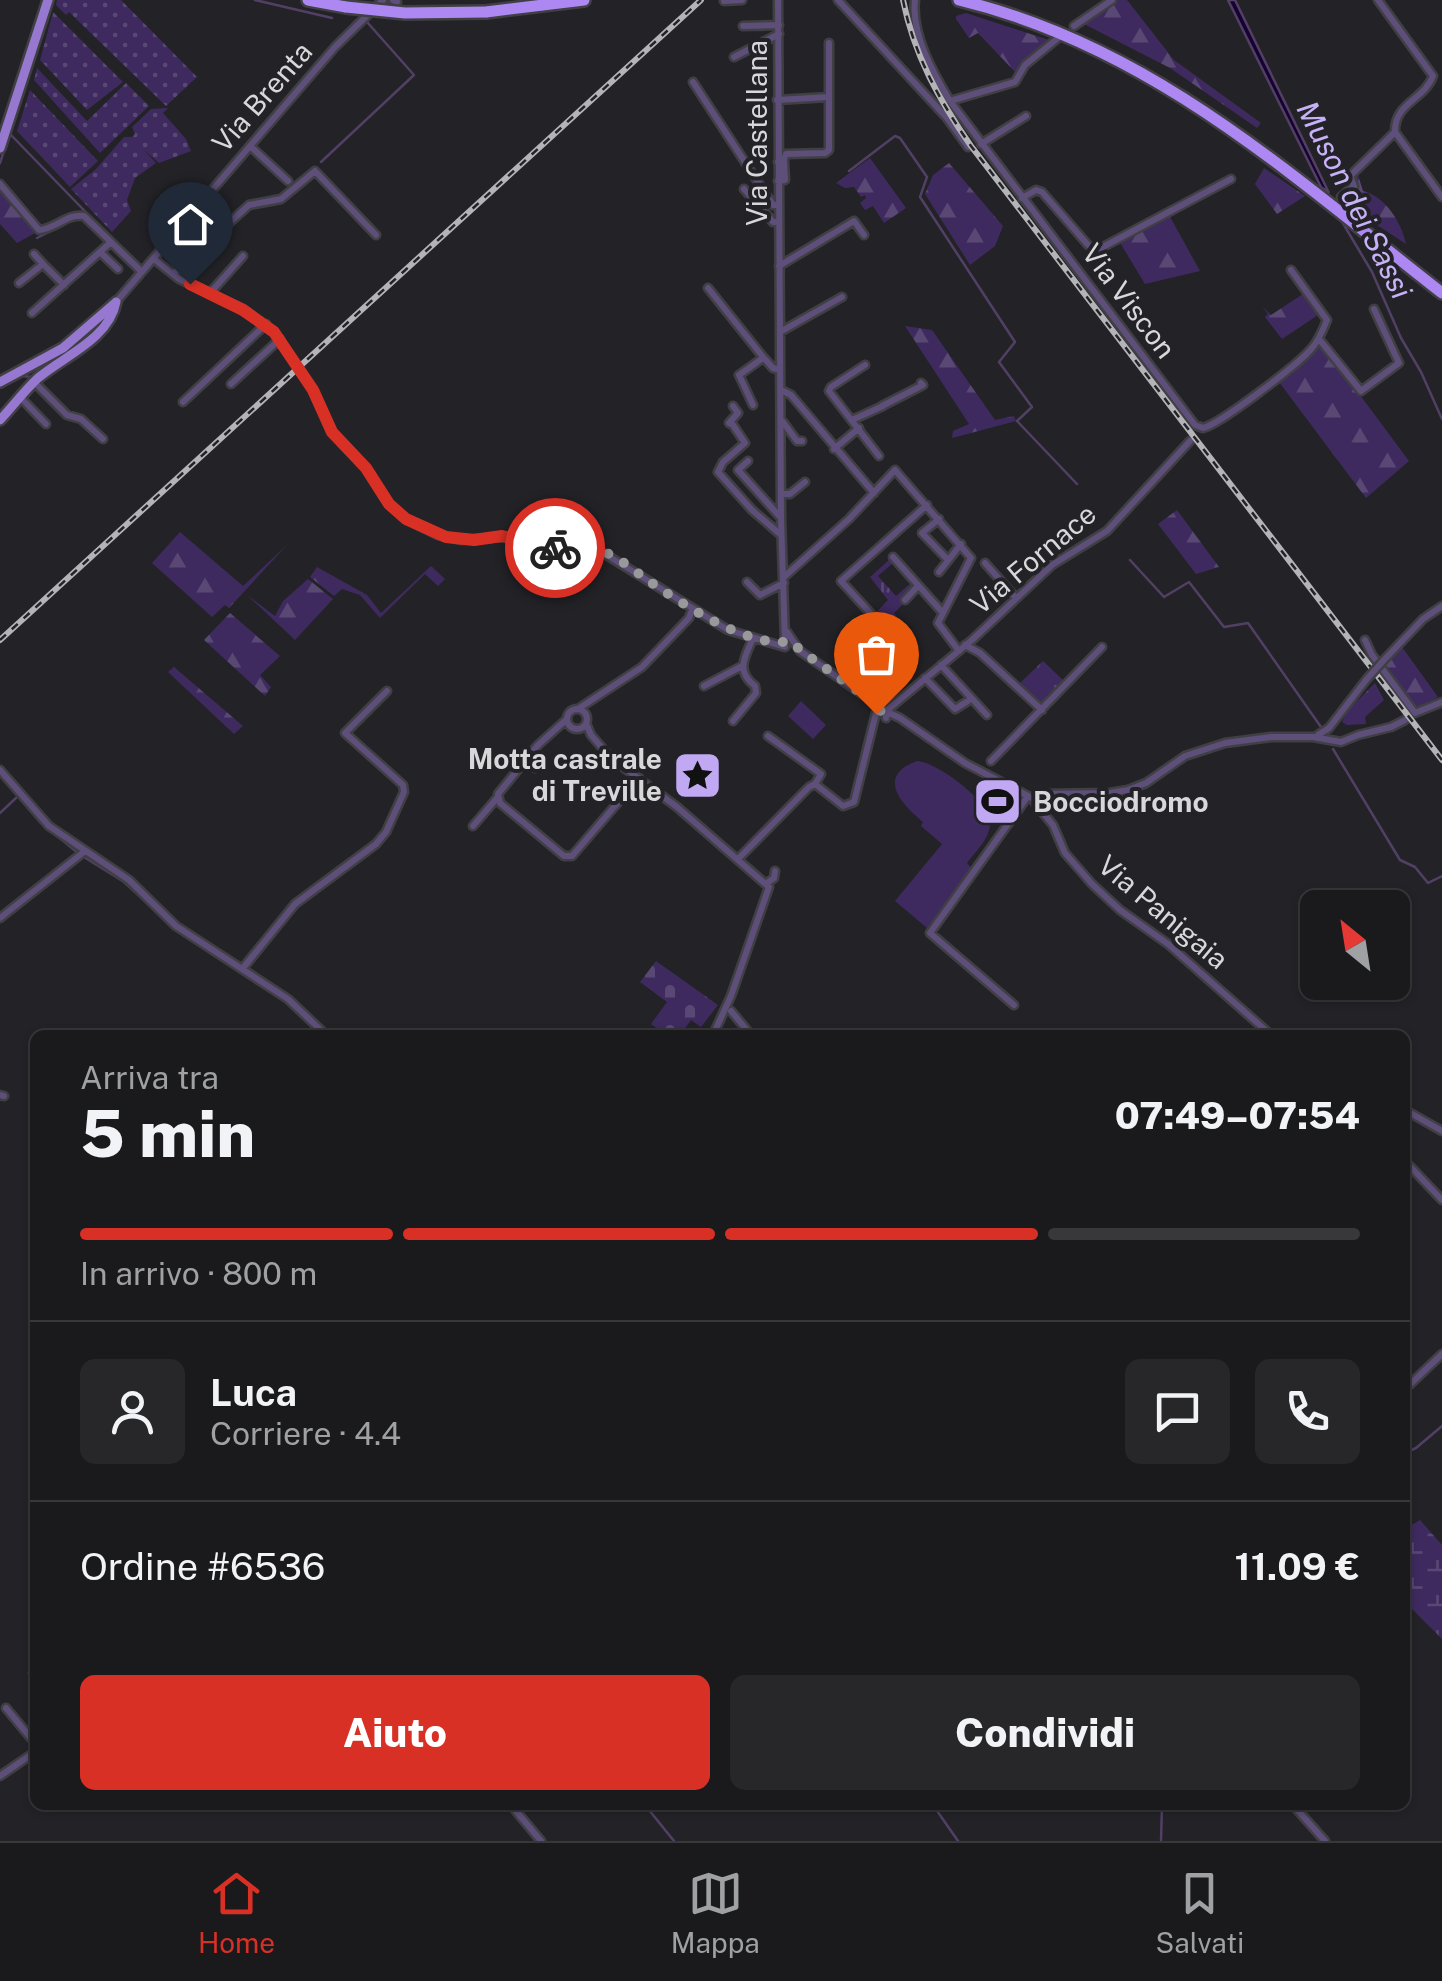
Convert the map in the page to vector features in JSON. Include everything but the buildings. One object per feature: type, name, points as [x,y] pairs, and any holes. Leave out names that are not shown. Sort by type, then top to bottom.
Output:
[{"type":"highway","points":[[308,0],[405,13],[584,0]]},
{"type":"highway","points":[[488,9],[546,0]]},
{"type":"highway","points":[[959,0],[1067,36],[1148,75],[1210,113],[1442,289]]},
{"type":"highway","points":[[982,0],[1064,28],[1130,58],[1195,96],[1290,166],[1442,289]]},
{"type":"main road","points":[[0,148],[48,0]]},
{"type":"main road","points":[[0,420],[34,382],[94,336],[109,319],[116,302]]},
{"type":"main road","name":"Via Brenta","points":[[0,382],[63,348],[116,302]]},
{"type":"street","name":"Via Brenta","points":[[116,302],[336,46],[383,0]]},
{"type":"street","points":[[724,0],[742,0]]},
{"type":"street","name":"Via Castellana","points":[[778,0],[781,518],[787,644]]},
{"type":"street","points":[[839,0],[968,147]]},
{"type":"street","name":"Via Viscon","points":[[915,0],[918,30],[950,101],[1195,425],[1202,428],[1225,416],[1291,367],[1319,339]]},
{"type":"street","points":[[1074,26],[1112,0]]},
{"type":"street","points":[[1342,197],[1354,186],[1350,176],[1395,132],[1398,113],[1430,84],[1433,76],[1378,0]]},
{"type":"street","points":[[743,26],[779,29]]},
{"type":"street","points":[[734,57],[779,29]]},
{"type":"street","points":[[950,101],[1016,82],[1024,66],[1058,38]]},
{"type":"street","points":[[781,161],[786,154],[825,153],[830,148],[829,42]]},
{"type":"street","points":[[693,82],[767,196],[774,206],[778,205]]},
{"type":"street","points":[[777,100],[829,96]]},
{"type":"street","points":[[981,144],[1026,116]]},
{"type":"street","points":[[1395,132],[1442,197]]},
{"type":"street","points":[[250,146],[288,181]]},
{"type":"street","points":[[173,274],[250,205],[281,199],[315,170],[376,235]]},
{"type":"street","name":"Via Viscon","points":[[1022,198],[1036,190],[1042,192],[1088,244],[1099,249],[1231,179]]},
{"type":"street","points":[[0,184],[39,230],[82,215],[142,272]]},
{"type":"street","points":[[744,189],[773,222],[779,222]]},
{"type":"street","name":"Via Castellana","points":[[779,266],[854,221],[864,235]]},
{"type":"street","points":[[32,312],[111,242]]},
{"type":"street","points":[[100,252],[118,269]]},
{"type":"street","points":[[34,254],[64,284]]},
{"type":"street","points":[[210,292],[243,256]]},
{"type":"street","points":[[154,259],[173,274],[266,324],[313,390],[332,432],[366,468],[389,504],[406,519],[438,535],[461,540],[502,536],[611,555],[688,612],[751,638],[800,650],[882,714],[906,724],[965,763],[1036,798]]},
{"type":"street","points":[[19,282],[43,264]]},
{"type":"street","points":[[1291,270],[1327,320],[1319,339],[1361,391],[1399,363],[1374,309]]},
{"type":"street","points":[[708,288],[773,368],[780,370]]},
{"type":"street","points":[[780,332],[842,297]]},
{"type":"street","points":[[183,402],[266,324]]},
{"type":"street","points":[[231,384],[280,339]]},
{"type":"street","points":[[753,405],[739,375],[764,357]]},
{"type":"street","points":[[865,365],[830,388],[879,456]]},
{"type":"street","points":[[34,382],[68,414],[81,418],[103,438]]},
{"type":"street","points":[[852,420],[921,383]]},
{"type":"street","points":[[781,390],[874,493]]},
{"type":"street","points":[[781,400],[786,396],[793,399]]},
{"type":"street","points":[[20,397],[46,424]]},
{"type":"street","points":[[733,406],[738,413],[729,424],[743,438],[744,446],[723,462],[718,472],[782,536]]},
{"type":"street","points":[[781,421],[797,441],[802,441]]},
{"type":"street","points":[[834,449],[858,428]]},
{"type":"street","name":"Via Fornace","points":[[816,784],[843,806],[854,802],[873,732],[882,714],[965,646],[1052,565],[1107,531],[1190,440]]},
{"type":"street","points":[[748,461],[738,470],[781,518]]},
{"type":"street","points":[[747,582],[760,596],[784,580],[896,471],[971,560],[939,619],[940,626],[980,653],[1042,710]]},
{"type":"street","points":[[782,494],[790,494],[804,482]]},
{"type":"street","points":[[873,616],[841,581],[927,505]]},
{"type":"street","points":[[939,518],[922,534],[948,560]]},
{"type":"street","points":[[939,572],[961,544]]},
{"type":"street","points":[[893,558],[944,612]]},
{"type":"street","points":[[985,563],[1016,598]]},
{"type":"street","points":[[906,600],[918,586]]},
{"type":"street","points":[[1014,1005],[930,933],[1036,798],[1134,788],[1193,752],[1242,739],[1328,733],[1366,680],[1422,619],[1442,606]]},
{"type":"street","points":[[688,612],[704,616]]},
{"type":"street","points":[[572,725],[571,711],[594,701],[642,667],[688,612]]},
{"type":"street","points":[[733,721],[756,694],[742,666],[751,638]]},
{"type":"street","points":[[1365,640],[1414,712],[1442,702]]},
{"type":"street","points":[[991,761],[1102,647]]},
{"type":"street","points":[[941,665],[987,715]]},
{"type":"street","points":[[704,686],[742,666]]},
{"type":"street","points":[[925,678],[955,709],[968,700]]},
{"type":"street","points":[[243,968],[295,904],[376,844],[386,832],[404,786],[344,733],[387,690]]},
{"type":"street","points":[[473,826],[525,761],[557,730],[586,718],[594,701]]},
{"type":"street","points":[[578,709],[586,718],[591,735]]},
{"type":"street","points":[[1328,733],[1346,740],[1404,720]]},
{"type":"street","points":[[572,725],[591,735],[611,758],[768,885]]},
{"type":"street","points":[[738,859],[816,784],[821,774],[815,766],[768,736]]},
{"type":"street","points":[[525,761],[534,768]]},
{"type":"street","points":[[0,770],[49,826],[129,880],[176,926],[294,1004],[321,1030]]},
{"type":"street","points":[[497,798],[564,856],[572,856],[639,778]]},
{"type":"street","name":"Via Panigaia","points":[[1036,798],[1065,852],[1092,884],[1120,910],[1168,944],[1265,1030]]},
{"type":"street","points":[[0,918],[85,851]]},
{"type":"street","points":[[716,1030],[727,1014],[768,885],[776,871]]},
{"type":"street","points":[[727,1014],[747,1030]]},
{"type":"street","points":[[1410,1113],[1442,1130]]},
{"type":"street","points":[[1410,1167],[1442,1200]]},
{"type":"street","points":[[1410,1385],[1442,1354]]},
{"type":"street","points":[[6,1708],[30,1737]]},
{"type":"street","points":[[0,1776],[30,1755]]},
{"type":"street","points":[[515,1810],[542,1841]]},
{"type":"street","points":[[1298,1810],[1325,1841]]},
{"type":"green space","points":[[57,0],[121,0],[197,77],[166,106],[69,12],[66,15],[56,5]]},
{"type":"green space","points":[[1114,0],[1127,0],[1174,60],[1261,123],[1257,128],[1170,68],[1082,23]]},
{"type":"green space","points":[[53,12],[123,82],[87,110],[40,60]]},
{"type":"green space","points":[[966,13],[1052,41],[1017,74],[978,33],[969,38],[956,19]]},
{"type":"green space","points":[[37,68],[87,121],[126,83],[149,106],[100,153],[34,80]]},
{"type":"green space","points":[[30,90],[98,161],[70,187],[17,131]]},
{"type":"green space","points":[[168,108],[163,113],[186,139],[191,151],[159,163],[144,150],[156,163],[135,178],[127,200],[131,211],[112,232],[71,189],[96,169],[124,137],[135,134],[132,127],[151,109]]},
{"type":"green space","points":[[870,158],[906,208],[884,223],[873,206],[865,210],[860,203],[865,195],[861,197],[854,187],[836,183]]},
{"type":"green space","points":[[949,163],[1003,226],[995,246],[970,265],[925,194],[933,175]]},
{"type":"green space","points":[[1264,168],[1305,196],[1277,214],[1255,184]]},
{"type":"green space","points":[[1357,172],[1363,191],[1378,198],[1391,212],[1406,244],[1357,212],[1344,197],[1355,188],[1351,176]]},
{"type":"green space","points":[[0,188],[37,232],[17,243],[0,224]]},
{"type":"green space","points":[[1169,215],[1200,271],[1145,284],[1119,241]]},
{"type":"green space","points":[[1306,292],[1321,313],[1282,339],[1265,317],[1268,314],[1262,306],[1271,315]]},
{"type":"green space","points":[[905,326],[932,330],[995,420],[1014,416],[1016,421],[952,438],[953,431],[969,424]]},
{"type":"green space","points":[[1322,344],[1409,461],[1366,498],[1279,382]]},
{"type":"green space","points":[[1177,510],[1219,567],[1196,574],[1158,524]]},
{"type":"green space","points":[[180,532],[243,586],[287,545],[229,608],[225,605],[212,617],[152,563]]},
{"type":"green space","points":[[890,559],[893,563],[878,576],[896,596],[912,582],[915,586],[894,613],[902,624],[866,654],[845,638],[862,627],[888,600],[870,577]]},
{"type":"green space","points":[[431,566],[445,579],[438,586],[425,574],[380,618],[360,595],[342,589],[334,596],[310,577],[317,567],[367,595],[381,613]]},
{"type":"green space","points":[[308,579],[333,599],[295,640],[247,595],[275,616],[283,601]]},
{"type":"green space","points":[[230,613],[280,656],[260,675],[271,687],[265,696],[204,640]]},
{"type":"green space","points":[[1402,647],[1438,697],[1416,709],[1383,666]]},
{"type":"green space","points":[[1043,661],[1064,681],[1043,704],[1019,684]]},
{"type":"green space","points":[[174,667],[243,726],[234,734],[168,672]]},
{"type":"green space","points":[[1375,683],[1384,700],[1365,717],[1366,724],[1342,722],[1348,710]]},
{"type":"green space","points":[[801,701],[826,725],[813,739],[788,716]]},
{"type":"green space","points":[[917,761],[937,768],[961,784],[981,803],[990,821],[986,839],[967,863],[973,870],[927,928],[895,901],[942,844],[921,826],[923,822],[896,791],[897,774]]},
{"type":"green space","points":[[656,961],[718,1005],[701,1027],[691,1020],[684,1030],[659,1030],[651,1024],[667,1002],[640,982]]},
{"type":"green space","points":[[1420,1520],[1442,1545],[1442,1639],[1410,1607],[1410,1526]]},
{"type":"shaded area","points":[[1228,0],[1235,0],[1329,193],[1321,187]]},
{"type":"waterway","points":[[255,0],[332,18]]},
{"type":"waterway","points":[[371,6],[377,0]]},
{"type":"waterway","points":[[337,41],[356,20]]},
{"type":"waterway","points":[[321,162],[414,75],[367,22]]},
{"type":"waterway","points":[[0,163],[44,27]]},
{"type":"waterway","points":[[11,135],[107,234]]},
{"type":"waterway","points":[[849,171],[895,136],[900,138],[927,177],[920,197],[1015,342],[999,362],[1032,407],[1017,421],[1077,484]]},
{"type":"waterway","name":"Muson dei Sassi","points":[[1341,220],[1372,272],[1442,419]]},
{"type":"waterway","points":[[37,238],[53,230]]},
{"type":"waterway","points":[[114,299],[137,271]]},
{"type":"waterway","points":[[12,381],[21,376],[33,377]]},
{"type":"waterway","points":[[1130,560],[1164,597],[1189,582],[1224,627],[1248,623],[1321,727]]},
{"type":"waterway","points":[[1333,749],[1400,860],[1415,867],[1428,883],[1442,876]]},
{"type":"waterway","points":[[0,775],[40,822],[78,853]]},
{"type":"waterway","points":[[0,813],[16,798]]},
{"type":"waterway","points":[[84,857],[124,882],[177,930]]},
{"type":"waterway","points":[[309,1023],[315,1030]]},
{"type":"waterway","points":[[1410,1451],[1442,1426]]},
{"type":"waterway","points":[[649,1810],[674,1841]]},
{"type":"waterway","points":[[936,1810],[958,1841]]},
{"type":"waterway","points":[[1161,1841],[1162,1810]]},
{"type":"railway","points":[[0,640],[701,0]]},
{"type":"railway","points":[[903,0],[929,76],[971,146],[1442,760]]},
{"type":"way so far","points":[[555,548],[593,549],[611,555],[654,585],[750,638],[772,643],[791,641],[883,709],[876,714]]},
{"type":"place","name":"Motta castrale di Treville","points":[[697,775]]},
{"type":"place","name":"Bocciodromo","points":[[998,802]]},
{"type":"route","points":[[190,284],[243,310],[274,332],[313,390],[332,432],[372,475],[389,504],[406,519],[428,531],[461,540],[502,536],[555,548]]}]
